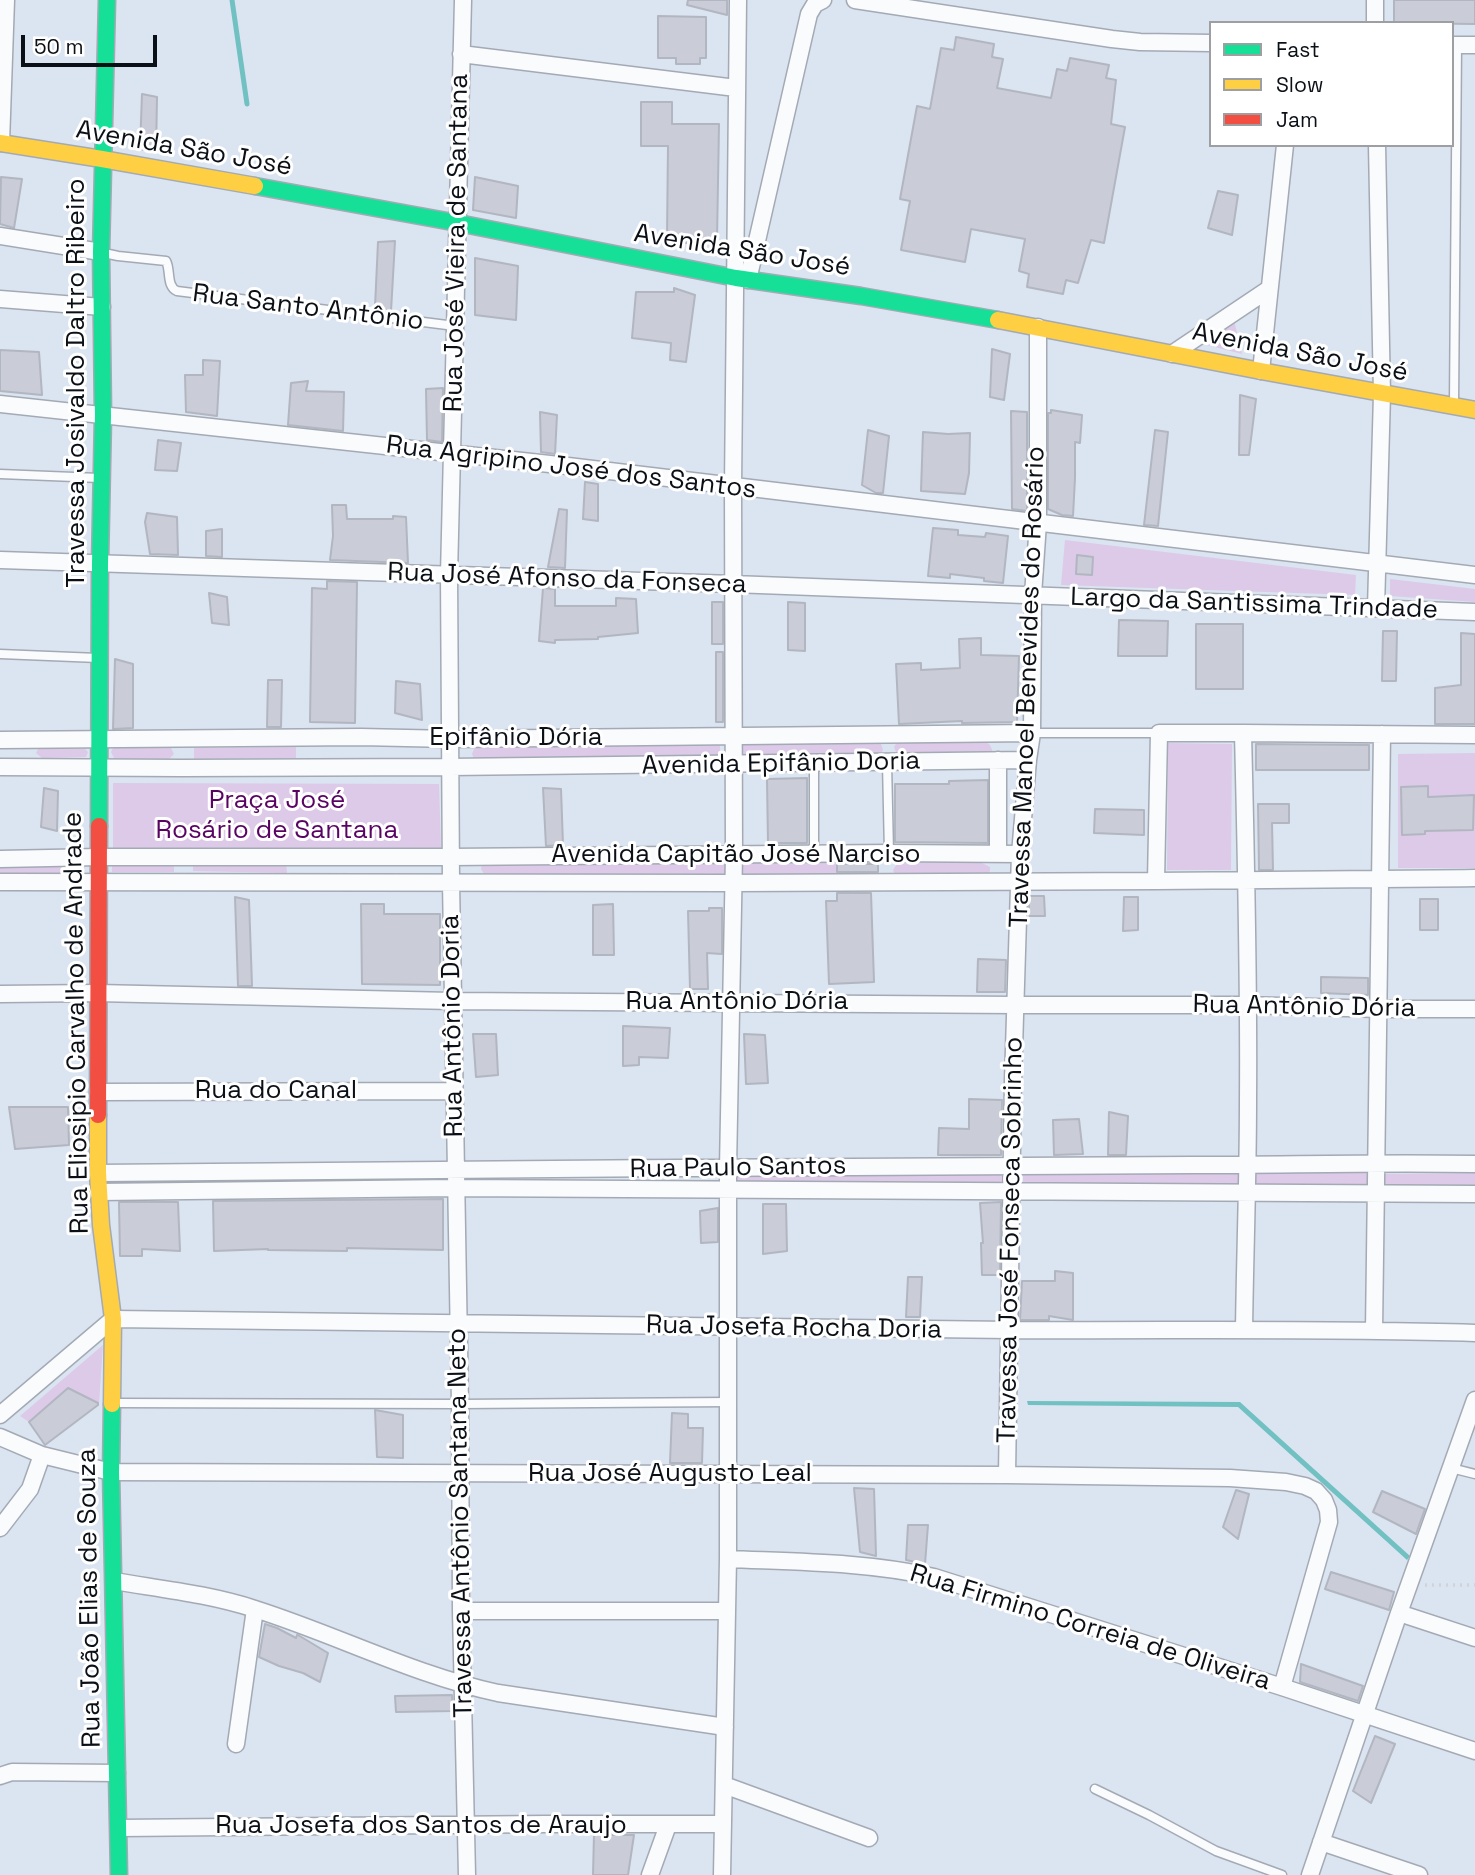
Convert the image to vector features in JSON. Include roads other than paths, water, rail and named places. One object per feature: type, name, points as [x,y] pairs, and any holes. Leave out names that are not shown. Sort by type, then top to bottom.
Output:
[{"type":"street","points":[[1,143],[2,49],[6,0]]},
{"type":"street","name":"Travessa Josivaldo Daltro Ribeiro","points":[[100,767],[103,416],[101,252],[107,0]]},
{"type":"street","name":"Rua José Vieira de Santana","points":[[451,739],[449,575],[463,0]]},
{"type":"street","points":[[722,1875],[729,1475],[728,1168],[735,764],[733,487],[742,279],[736,89],[738,0]]},
{"type":"street","points":[[742,279],[809,14],[815,4],[823,0]]},
{"type":"street","points":[[855,0],[1112,39],[1209,43]]},
{"type":"street","points":[[1375,0],[1375,21]]},
{"type":"street","points":[[1455,45],[1475,45]]},
{"type":"street","points":[[461,54],[736,89]]},
{"type":"street","name":"Avenida São José","points":[[1,143],[458,223],[742,279],[861,296],[1038,327],[1475,410]]},
{"type":"street","points":[[1261,371],[1285,147]]},
{"type":"street","points":[[1376,608],[1382,394],[1377,147]]},
{"type":"street","points":[[0,236],[101,252]]},
{"type":"street","points":[[1172,354],[1269,289]]},
{"type":"street","points":[[0,299],[102,307]]},
{"type":"street","name":"Travessa Manoel Benevides do Rosário","points":[[1015,1005],[1020,854],[1032,733],[1038,523],[1038,327]]},
{"type":"street","name":"Rua Agripino José dos Santos","points":[[0,404],[452,453],[1038,523]]},
{"type":"street","name":"Largo da Santissima Trindade","points":[[1038,523],[1475,575]]},
{"type":"street","name":"Rua José Afonso da Fonseca","points":[[0,560],[1034,595]]},
{"type":"street","name":"Largo da Santissima Trindade","points":[[1034,595],[1475,612]]},
{"type":"street","name":"Epifânio Dória","points":[[0,740],[1032,733]]},
{"type":"street","points":[[1156,881],[1159,733],[1475,735]]},
{"type":"street","points":[[1243,733],[1247,1005],[1244,1330]]},
{"type":"street","points":[[1374,1330],[1382,734]]},
{"type":"street","points":[[886,735],[887,763]]},
{"type":"street","points":[[182,768],[183,739]]},
{"type":"street","points":[[451,739],[451,882]]},
{"type":"street","points":[[31,740],[31,766]]},
{"type":"street","points":[[998,760],[998,854]]},
{"type":"street","name":"Avenida Epifânio Doria","points":[[450,767],[1028,760]]},
{"type":"street","name":"Epifânio Dória","points":[[0,766],[450,767]]},
{"type":"street","name":"Rua Eliosipio Carvalho de Andrade","points":[[100,767],[98,1172],[101,1225],[113,1319]]},
{"type":"street","points":[[889,853],[890,882]]},
{"type":"street","name":"Avenida Capitão José Narciso","points":[[0,859],[1020,854]]},
{"type":"street","points":[[181,857],[182,882]]},
{"type":"street","name":"Avenida Capitão José Narciso","points":[[0,882],[734,883],[1475,878]]},
{"type":"street","name":"Rua Antônio Doria","points":[[451,882],[456,1171]]},
{"type":"street","name":"Rua Antônio Dória","points":[[0,994],[97,993],[453,1001],[1247,1005],[1475,1009]]},
{"type":"street","name":"Travessa José Fonseca Sobrinho","points":[[1007,1475],[1015,1005]]},
{"type":"street","name":"Rua do Canal","points":[[99,1091],[454,1091]]},
{"type":"street","name":"Rua Paulo Santos","points":[[98,1172],[1377,1162],[1475,1164]]},
{"type":"street","name":"Travessa Antônio Santana Neto","points":[[456,1171],[467,1875]]},
{"type":"street","name":"Rua Paulo Santos","points":[[99,1192],[456,1188],[1475,1194]]},
{"type":"street","points":[[0,1415],[113,1319]]},
{"type":"street","name":"Rua Josefa Rocha Doria","points":[[113,1319],[459,1326],[1374,1330],[1475,1333]]},
{"type":"street","name":"Rua João Elias de Souza","points":[[113,1319],[111,1472],[119,1875]]},
{"type":"street","points":[[1310,1875],[1399,1613],[1472,1417],[1475,1400]]},
{"type":"street","name":"Rua José Augusto Leal","points":[[0,1437],[41,1455],[111,1472],[1007,1475],[1230,1478],[1286,1482],[1316,1491],[1324,1500],[1329,1522],[1282,1687]]},
{"type":"street","points":[[0,1528],[30,1489],[41,1455]]},
{"type":"street","name":"Rua Firmino Correia de Oliveira","points":[[728,1559],[873,1566],[934,1577],[1475,1751]]},
{"type":"street","points":[[114,1581],[207,1596],[255,1609],[463,1685],[498,1693],[725,1727]]},
{"type":"street","points":[[236,1744],[255,1609]]},
{"type":"street","points":[[461,1611],[727,1611]]},
{"type":"street","points":[[1399,1613],[1475,1639]]},
{"type":"street","points":[[0,1776],[12,1772],[117,1773]]},
{"type":"street","points":[[724,1785],[869,1838]]},
{"type":"street","name":"Rua Josefa dos Santos de Araujo","points":[[119,1828],[723,1824]]},
{"type":"street","points":[[650,1875],[668,1825]]},
{"type":"street","points":[[1321,1842],[1419,1875]]},
{"type":"lane","points":[[1454,406],[1455,45]]},
{"type":"lane","name":"Rua Santo Antônio","points":[[101,252],[166,261],[170,285],[177,291],[456,326]]},
{"type":"lane","points":[[0,474],[102,478]]},
{"type":"lane","points":[[0,654],[100,658]]},
{"type":"lane","points":[[1032,733],[1159,733]]},
{"type":"lane","points":[[887,763],[889,853]]},
{"type":"lane","points":[[814,764],[814,854]]},
{"type":"lane","points":[[112,1403],[729,1402]]},
{"type":"lane","points":[[1451,1468],[1475,1474]]},
{"type":"lane","points":[[1095,1789],[1216,1851],[1282,1875]]},
{"type":"waterway","points":[[232,0],[247,104]]},
{"type":"park label","name":"Praça José Rosário de Santana","points":[[277,816]]}]
